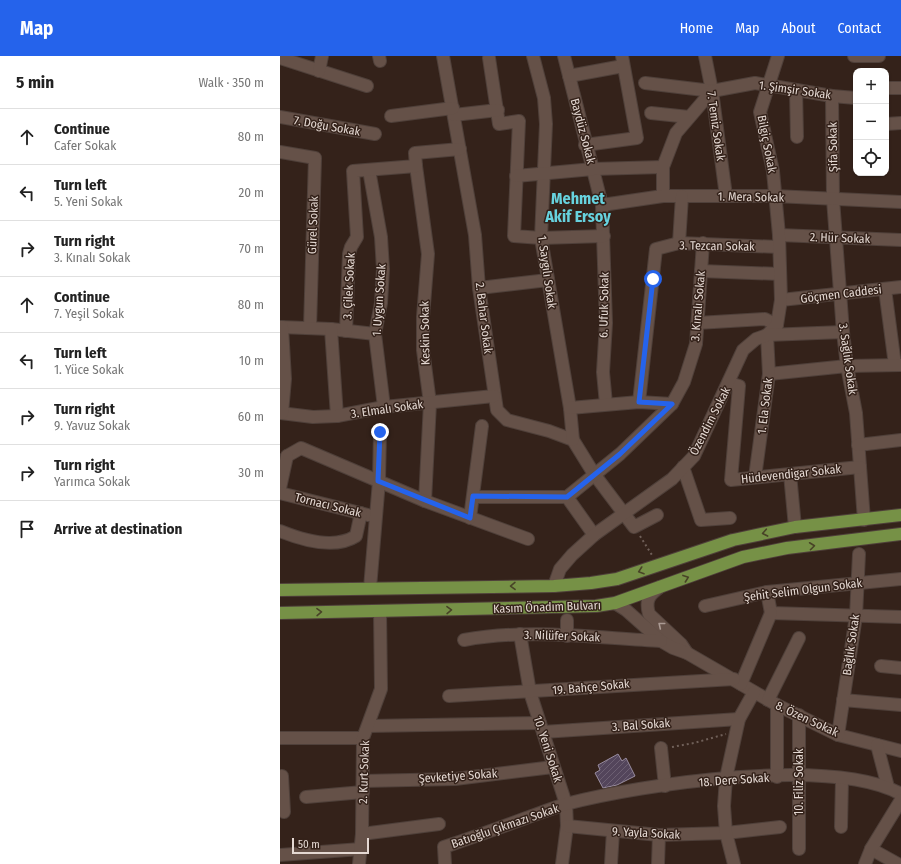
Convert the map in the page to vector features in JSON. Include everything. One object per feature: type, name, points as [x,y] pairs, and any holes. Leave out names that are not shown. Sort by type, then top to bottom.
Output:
[{"type":"main road","name":"Kasım Önadım Bulvarı","points":[[280,590],[554,586],[617,579],[733,540],[795,527],[901,515]]},
{"type":"main road","name":"Kasım Önadım Bulvarı","points":[[280,613],[566,608],[596,606],[615,603],[743,557],[787,548],[901,534]]},
{"type":"street","points":[[319,71],[322,56]]},
{"type":"street","name":"2. Bahar Sokak","points":[[443,56],[475,235],[479,288],[497,410],[507,420],[549,431],[573,440]]},
{"type":"street","name":"1. Saygılı Sokak","points":[[533,56],[544,98],[546,118],[541,238],[570,408],[573,440]]},
{"type":"street","name":"Baydüz Sokak","points":[[564,56],[585,145],[602,205]]},
{"type":"street","name":"7. Temiz Sokak","points":[[705,56],[712,91],[726,196]]},
{"type":"street","name":"Bilgiç Sokak","points":[[777,325],[781,300],[779,235],[773,171],[760,112],[767,86],[778,56]]},
{"type":"street","points":[[854,56],[880,56]]},
{"type":"street","points":[[280,58],[367,86]]},
{"type":"street","points":[[489,58],[499,124],[519,121],[514,236],[541,238],[604,236]]},
{"type":"street","points":[[569,76],[622,61],[636,138],[585,145]]},
{"type":"street","name":"1. Şimşir Sokak","points":[[645,83],[712,91],[755,84],[832,96],[853,94]]},
{"type":"street","points":[[889,88],[901,88]]},
{"type":"street","points":[[796,90],[797,137]]},
{"type":"street","points":[[663,196],[662,167],[676,133],[712,91]]},
{"type":"street","name":"Şifa Sokak","points":[[832,96],[833,199]]},
{"type":"street","points":[[391,116],[498,110]]},
{"type":"street","points":[[651,113],[689,117]]},
{"type":"street","name":"7. Doğu Sokak","points":[[280,118],[375,134]]},
{"type":"street","points":[[889,124],[901,123]]},
{"type":"street","points":[[369,170],[416,166],[415,152],[460,149]]},
{"type":"street","name":"Gürel Sokak","points":[[280,152],[315,158],[310,328]]},
{"type":"street","name":"Keskin Sokak","points":[[416,166],[428,254],[422,350],[430,403],[425,501]]},
{"type":"street","points":[[516,176],[593,169],[662,167]]},
{"type":"street","name":"3. Çilek Sokak","points":[[346,331],[348,254],[350,247],[357,237],[352,171],[369,170]]},
{"type":"street","name":"1. Uygun Sokak","points":[[369,170],[381,237],[383,269],[381,303],[375,334],[384,407]]},
{"type":"street","name":"1. Mera Sokak","points":[[602,205],[663,196],[775,196],[901,202]]},
{"type":"street","points":[[679,243],[682,196]]},
{"type":"street","name":"3. Sağlık Sokak","points":[[833,199],[843,332],[847,366],[856,414],[864,520]]},
{"type":"street","name":"6. Ufuk Sokak","points":[[602,205],[606,323],[602,372],[606,404]]},
{"type":"street","name":"2. Hür Sokak","points":[[779,235],[901,240]]},
{"type":"street","name":"3. Tezcan Sokak","points":[[639,402],[656,250],[679,243],[779,247]]},
{"type":"street","name":"3. Kınalı Sokak","points":[[567,497],[620,454],[672,404],[684,382],[696,344],[703,243]]},
{"type":"street","points":[[701,271],[780,274]]},
{"type":"street","points":[[479,288],[548,280]]},
{"type":"street","name":"Göçmen Caddesi","points":[[781,300],[841,295],[901,287]]},
{"type":"street","points":[[769,374],[847,366],[898,365],[885,289]]},
{"type":"street","points":[[697,323],[765,319],[772,321],[777,325],[767,335]]},
{"type":"street","points":[[281,413],[285,379],[281,327],[331,329],[375,334]]},
{"type":"street","points":[[331,329],[337,416]]},
{"type":"street","name":"Özendim Sokak","points":[[554,586],[560,569],[594,535],[672,479],[694,456],[744,350],[756,339],[767,335],[843,332]]},
{"type":"street","name":"1. Ela Sokak","points":[[755,477],[769,374],[767,335]]},
{"type":"street","name":"Hüdevendigar Sokak","points":[[729,383],[739,386],[731,480],[860,467]]},
{"type":"street","name":"3. Elmalı Sokak","points":[[281,413],[313,417],[337,416],[384,407],[494,396]]},
{"type":"street","points":[[570,408],[639,402],[672,404]]},
{"type":"street","points":[[470,518],[482,426]]},
{"type":"street","points":[[370,588],[380,432]]},
{"type":"street","points":[[573,440],[594,474],[625,513],[634,527],[657,515]]},
{"type":"street","points":[[858,445],[901,440]]},
{"type":"street","points":[[280,488],[284,454],[301,448],[425,501],[528,539]]},
{"type":"street","points":[[684,467],[701,520],[730,518]]},
{"type":"street","points":[[790,474],[795,527]]},
{"type":"street","name":"Tornacı Sokak","points":[[280,493],[375,517]]},
{"type":"street","points":[[473,496],[567,497],[594,535]]},
{"type":"street","points":[[280,531],[300,539],[327,543],[349,541],[356,536],[361,513]]},
{"type":"street","name":"Bağlık Sokak","points":[[838,734],[856,616],[859,554]]},
{"type":"street","name":"Şehit Selim Olgun Sokak","points":[[705,606],[767,592],[901,579]]},
{"type":"street","name":"8. Özen Sokak","points":[[660,587],[650,595],[648,599],[648,614],[681,644],[687,653]]},
{"type":"street","points":[[737,682],[771,613],[767,592]]},
{"type":"street","name":"8. Özen Sokak","points":[[615,603],[626,610],[661,641],[673,648],[687,653],[799,716],[838,734],[901,751]]},
{"type":"street","name":"2. Kurt Sokak","points":[[360,864],[362,834],[363,738],[381,689],[380,611]]},
{"type":"street","points":[[771,613],[901,617]]},
{"type":"street","points":[[567,620],[567,636]]},
{"type":"street","name":"3. Nilüfer Sokak","points":[[464,640],[489,636],[520,634],[661,641]]},
{"type":"street","name":"10. Yeni Sokak","points":[[520,634],[530,692],[566,804],[567,826],[562,864]]},
{"type":"street","points":[[777,777],[773,702],[799,638]]},
{"type":"street","points":[[881,666],[901,668]]},
{"type":"street","name":"19. Bahçe Sokak","points":[[449,696],[530,692],[629,684],[737,682]]},
{"type":"street","points":[[734,864],[726,833],[724,806],[726,778],[739,718],[754,692]]},
{"type":"street","points":[[843,700],[901,705]]},
{"type":"street","name":"10. Filiz Sokak","points":[[799,716],[799,849]]},
{"type":"street","name":"3. Bal Sokak","points":[[368,726],[542,728],[739,718]]},
{"type":"street","points":[[280,738],[363,738]]},
{"type":"street","points":[[877,745],[888,787]]},
{"type":"street","points":[[661,748],[665,786]]},
{"type":"street","name":"Şevketiye Sokak","points":[[306,797],[363,786],[455,779],[553,767]]},
{"type":"street","points":[[282,776],[284,812]]},
{"type":"street","name":"18. Dere Sokak","points":[[566,804],[617,793],[726,778],[826,776],[888,787],[901,794]]},
{"type":"street","points":[[841,827],[842,779]]},
{"type":"street","points":[[865,864],[871,849],[901,800]]},
{"type":"street","name":"Batıoğlu Çıkmazı Sokak","points":[[445,864],[444,847],[566,804]]},
{"type":"street","points":[[362,834],[439,824]]},
{"type":"street","name":"9. Yayla Sokak","points":[[567,826],[659,836],[726,833],[780,827]]},
{"type":"street","points":[[610,864],[613,831]]},
{"type":"street","points":[[658,864],[659,836]]},
{"type":"street","points":[[280,855],[361,849]]},
{"type":"street","points":[[871,849],[898,864]]},
{"type":"street","points":[[557,864],[562,864]]},
{"type":"path","points":[[634,527],[652,555]]},
{"type":"path","points":[[661,748],[694,743],[736,731]]},
{"type":"building","points":[[618,754],[622,761],[626,758],[635,776],[617,785],[603,788],[595,773],[600,770],[598,765]]},
{"type":"district","name":"Mehmet Akif Ersoy","points":[[578,207]]},
{"type":"route","points":[[380,432],[378,481],[470,518],[473,496],[567,497],[620,454],[649,428],[672,404],[639,402],[653,279]]}]
